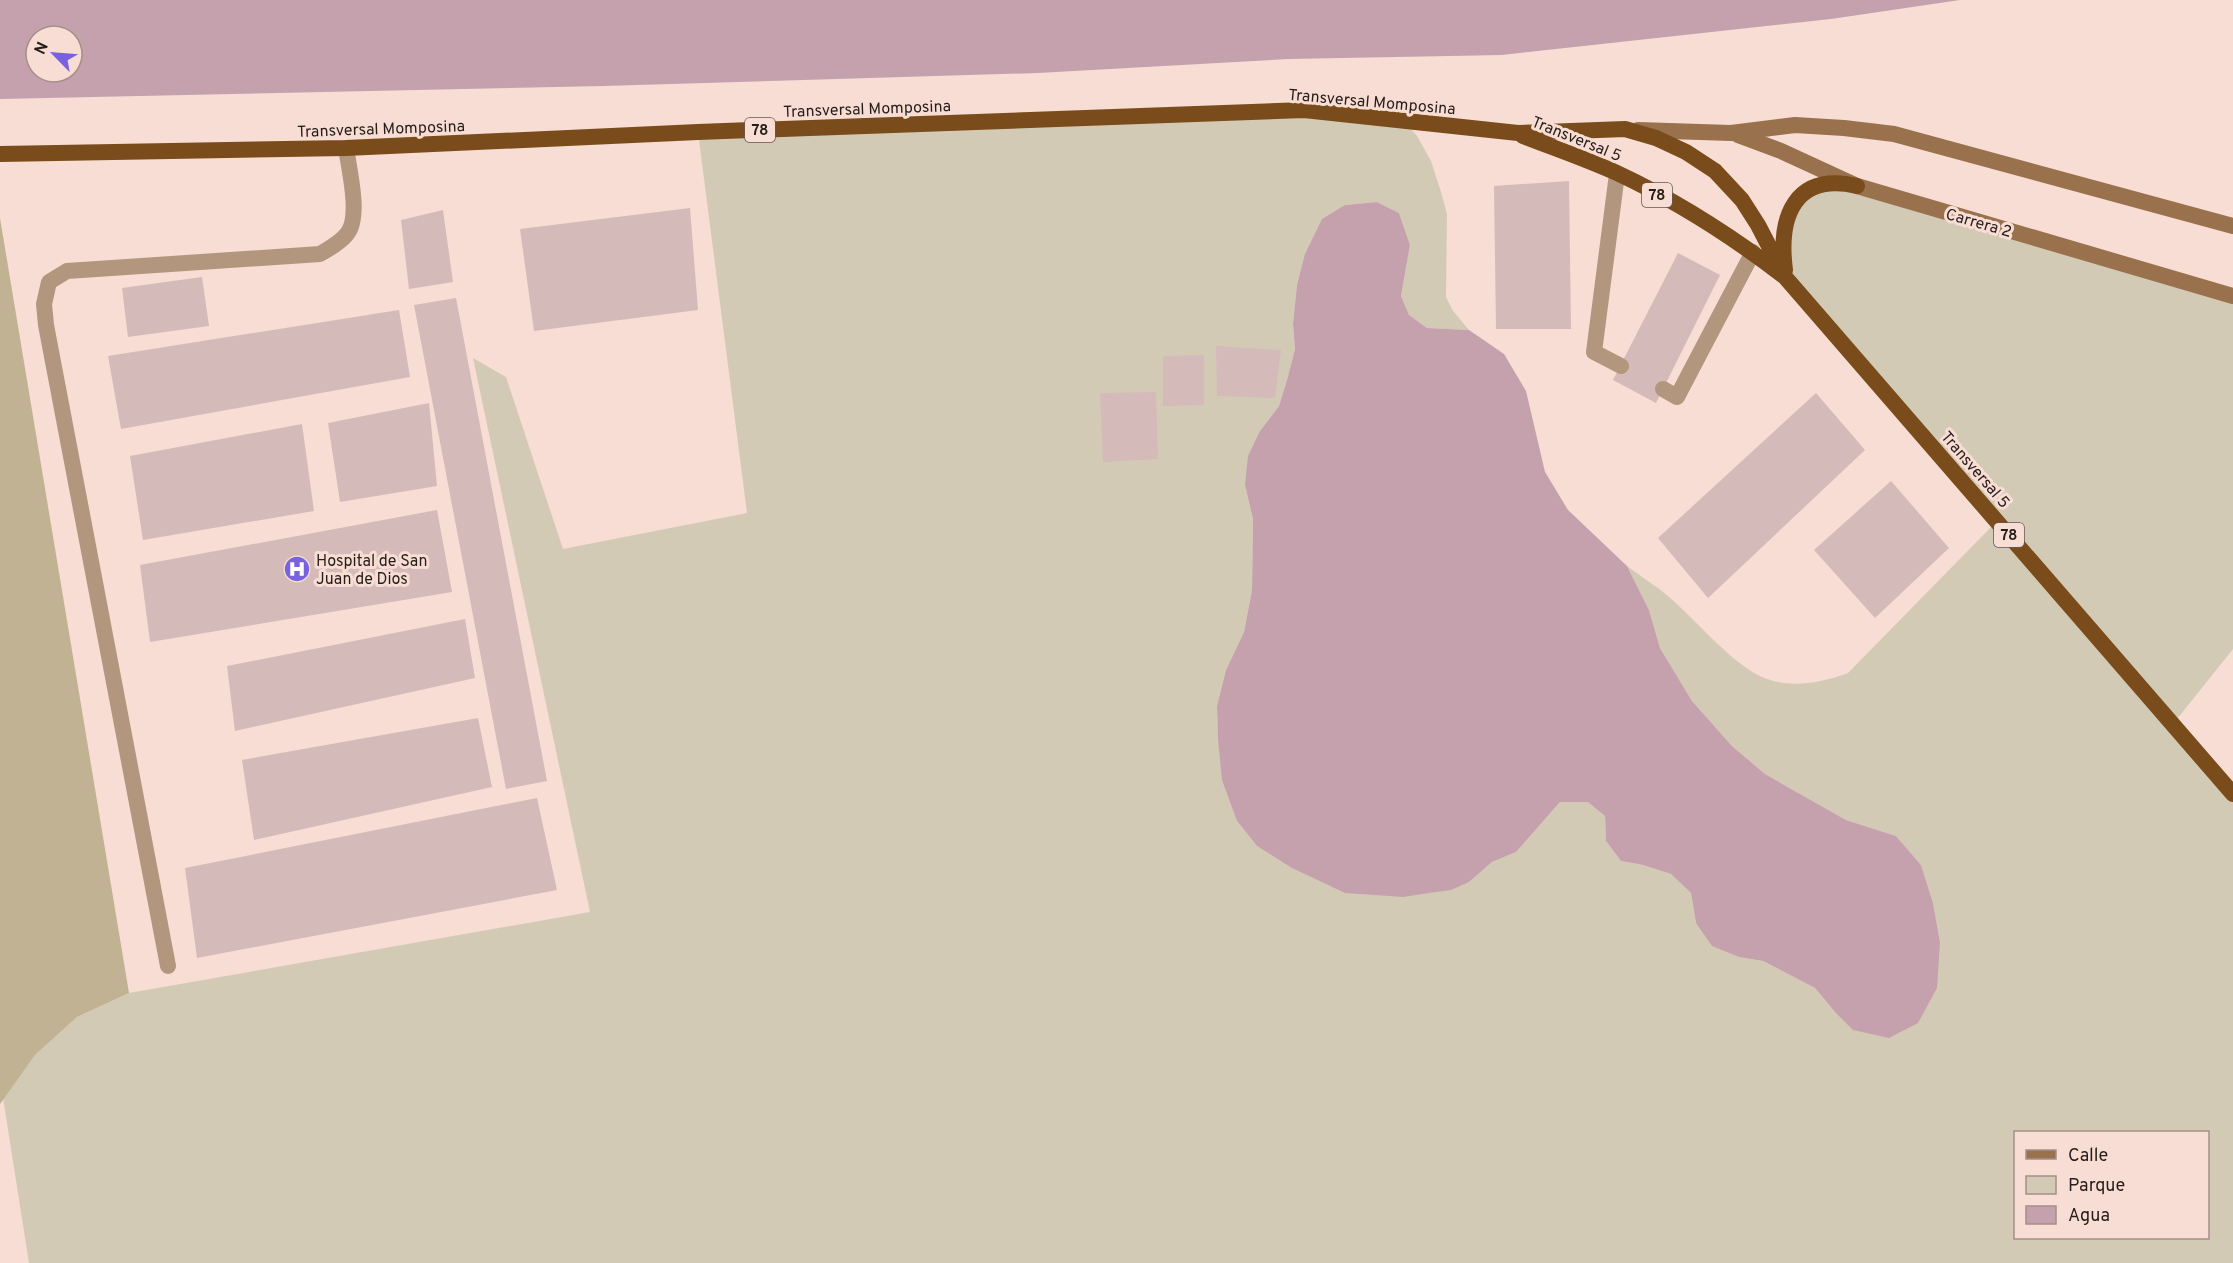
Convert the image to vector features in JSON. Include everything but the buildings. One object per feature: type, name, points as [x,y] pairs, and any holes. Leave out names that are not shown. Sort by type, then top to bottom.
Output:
[{"type":"highway","name":"Transversal Momposina","points":[[0,154],[346,148],[698,132],[1304,110],[1518,134]]},
{"type":"highway","name":"Transversal 5","points":[[1518,134],[1625,129],[1656,138],[1686,152],[1715,171],[1742,200],[1785,277]]},
{"type":"highway","name":"Transversal 5","points":[[1518,134],[1617,174],[1699,217],[1753,252],[1785,277],[2233,794]]},
{"type":"highway","points":[[1785,277],[1784,236],[1786,219],[1793,203],[1804,193],[1819,185],[1831,182],[1857,186]]},
{"type":"main road","name":"Carrera 2","points":[[1625,129],[1731,133],[1795,125],[1894,134],[2233,226]]},
{"type":"main road","name":"Carrera 2","points":[[1731,133],[1770,146],[1857,186],[2233,296]]},
{"type":"lane","points":[[168,966],[46,326],[44,304],[49,282],[67,271],[320,254],[335,246],[349,232],[354,210],[346,148]]},
{"type":"lane","points":[[1617,174],[1594,352],[1622,366]]},
{"type":"lane","points":[[1663,389],[1677,397],[1753,252]]},
{"type":"green space","points":[[1304,110],[1404,121],[1417,136],[1431,161],[1441,192],[1447,214],[1446,297],[1453,311],[1469,330],[1427,328],[1409,315],[1401,296],[1410,245],[1399,213],[1377,202],[1345,205],[1297,285],[1293,323],[1295,349],[1287,380],[1279,406],[1260,431],[1245,485],[1253,519],[1252,590],[1244,632],[1226,670],[1217,706],[1218,739],[1237,821],[1257,846],[1290,867],[1469,882],[1492,862],[1516,852],[1560,802],[1588,801],[1605,816],[1606,841],[1621,861],[1671,874],[1691,893],[1696,923],[1739,957],[1763,961],[1815,988],[1835,1012],[1940,942],[1933,903],[1921,865],[1896,836],[1846,820],[1765,774],[1732,746],[1692,701],[1660,648],[1649,610],[1627,566],[1668,596],[1750,671],[1773,681],[1805,683],[1827,680],[1848,673],[1997,521],[1785,277],[1793,203],[1831,182],[2233,296],[2233,649],[2173,724],[2233,794],[2233,1263],[29,1263],[3,1098],[35,1055],[77,1017],[129,993],[590,912],[473,358],[506,377],[563,549],[747,513],[698,132]]},
{"type":"shaded area","points":[[0,218],[129,993],[77,1017],[35,1055],[0,1104]]},
{"type":"water","points":[[0,0],[1960,0],[1831,19],[1502,55],[1289,59],[1038,73],[603,86],[0,99]]},
{"type":"water","points":[[1377,202],[1399,213],[1410,245],[1401,296],[1409,315],[1427,328],[1469,330],[1504,354],[1526,391],[1545,472],[1568,510],[1627,566],[1649,610],[1660,648],[1692,701],[1732,746],[1765,774],[1846,820],[1896,836],[1921,865],[1933,903],[1940,942],[1937,988],[1918,1023],[1889,1038],[1853,1030],[1815,988],[1763,961],[1739,957],[1712,946],[1696,923],[1691,893],[1671,874],[1621,861],[1606,841],[1605,816],[1588,802],[1560,802],[1516,852],[1492,862],[1469,882],[1451,890],[1403,897],[1345,893],[1290,867],[1257,846],[1237,821],[1222,780],[1217,706],[1226,670],[1244,632],[1252,590],[1253,519],[1245,485],[1248,456],[1260,431],[1279,406],[1295,349],[1293,323],[1297,285],[1305,254],[1322,219],[1345,205]]},
{"type":"place","name":"Hospital de San Juan de Dios","points":[[297,569]]}]
